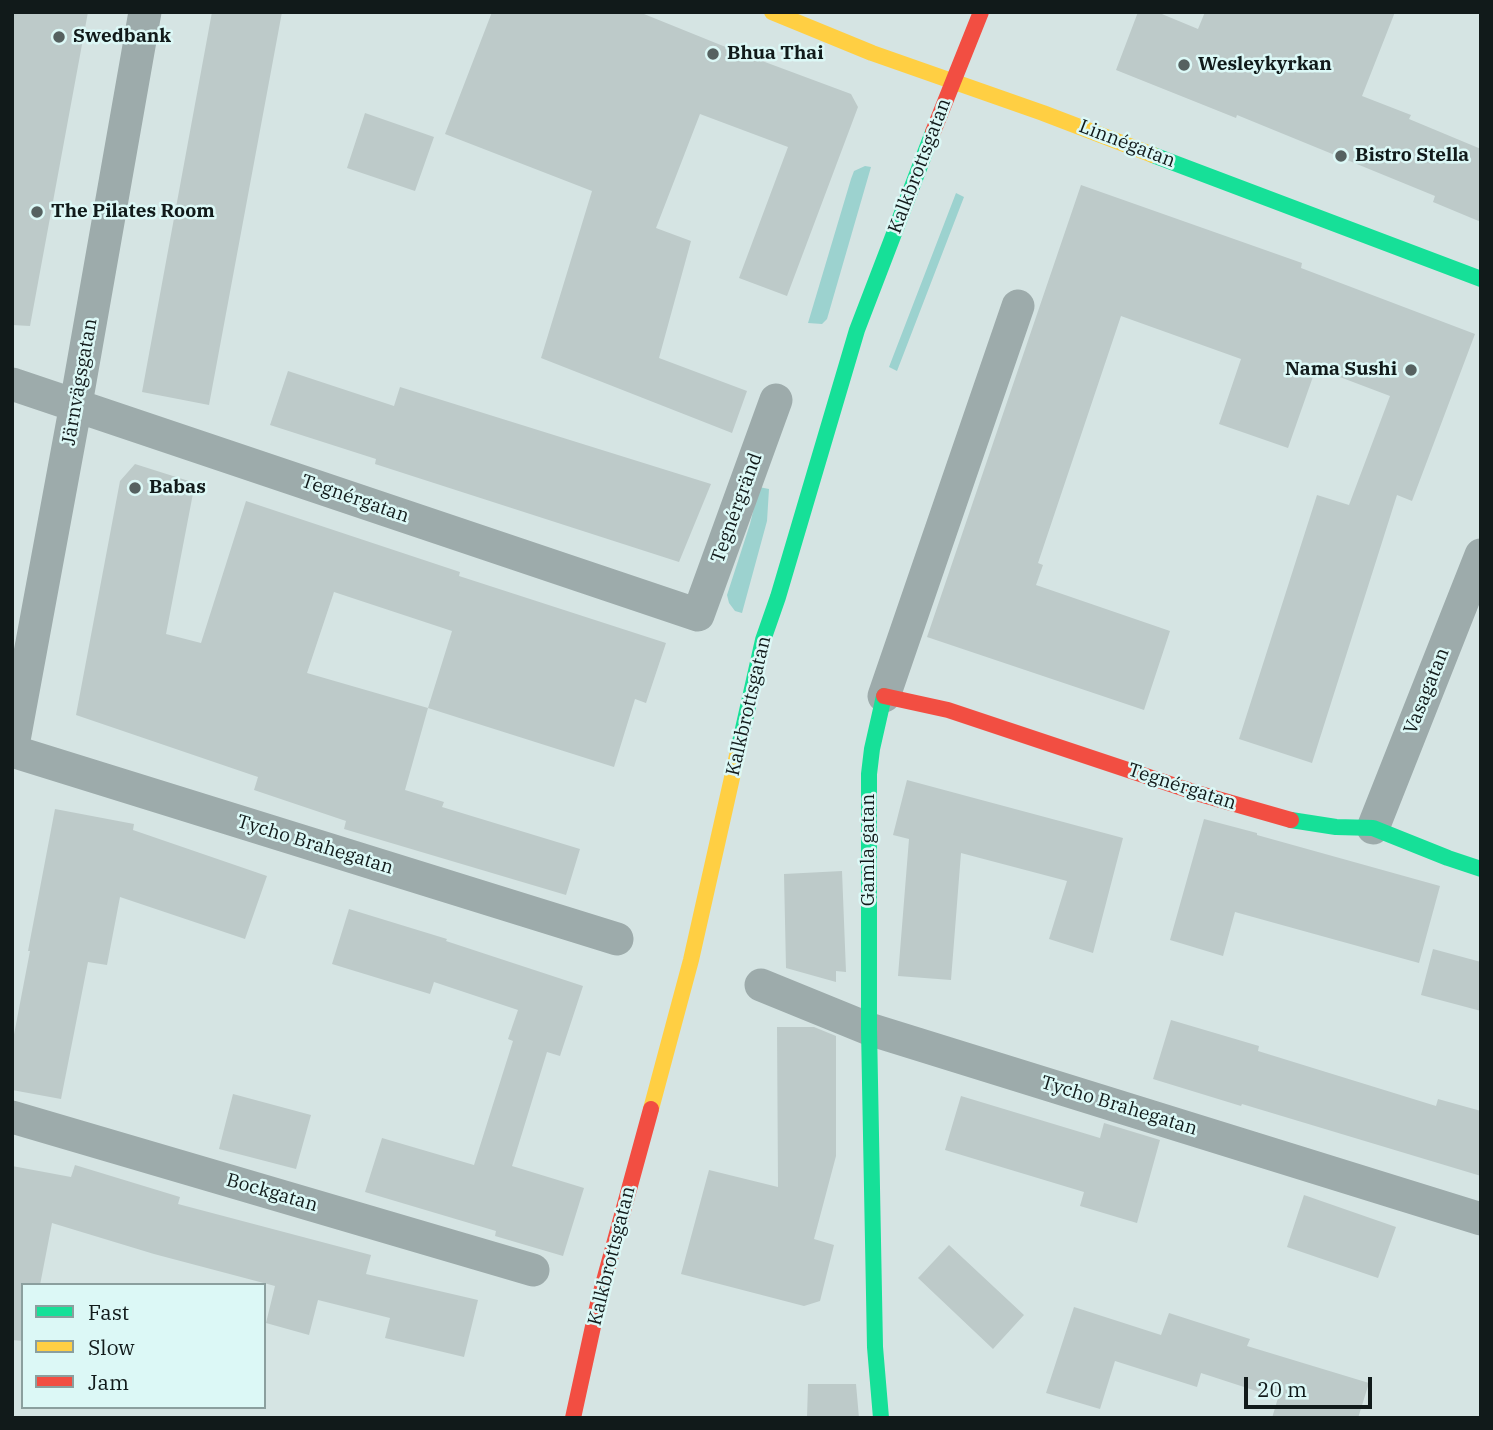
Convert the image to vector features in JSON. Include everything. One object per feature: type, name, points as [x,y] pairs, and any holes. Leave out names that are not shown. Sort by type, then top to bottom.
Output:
[{"type":"street","name":"Järnvägsgatan","points":[[12,751],[145,12]]},
{"type":"street","name":"Linnégatan","points":[[772,12],[872,53],[1044,113],[1481,279]]},
{"type":"street","name":"Kalkbrottsgatan","points":[[573,1418],[599,1299],[691,960],[763,640],[857,330],[981,12]]},
{"type":"street","name":"Gamla gatan","points":[[881,1418],[875,1347],[869,1028],[869,774],[872,749],[884,696],[1018,306]]},
{"type":"street","name":"Tegnérgatan","points":[[12,384],[698,615]]},
{"type":"street","name":"Tegnérgränd","points":[[698,615],[776,400]]},
{"type":"street","name":"Vasagatan","points":[[1373,828],[1481,555]]},
{"type":"street","name":"Tegnérgatan","points":[[884,696],[948,710],[1200,794],[1296,821],[1336,827],[1373,828],[1481,869]]},
{"type":"street","name":"Tycho Brahegatan","points":[[12,751],[617,939]]},
{"type":"street","name":"Tycho Brahegatan","points":[[761,985],[869,1028],[1481,1219]]},
{"type":"street","name":"Bockgatan","points":[[12,1117],[533,1270]]},
{"type":"shaded area","points":[[865,166],[871,167],[827,319],[822,324],[808,323],[851,179],[854,171]]},
{"type":"shaded area","points":[[956,193],[964,197],[897,371],[889,367]]},
{"type":"shaded area","points":[[759,487],[769,489],[767,521],[742,613],[735,611],[727,595]]},
{"type":"building","points":[[12,12],[88,12],[30,326],[12,325]]},
{"type":"building","points":[[212,12],[282,12],[209,405],[142,392]]},
{"type":"building","points":[[492,12],[639,12],[851,94],[858,107],[787,296],[739,278],[788,147],[700,114],[656,228],[691,241],[659,358],[747,391],[732,433],[541,358],[592,191],[445,134]]},
{"type":"building","points":[[1138,12],[1157,12],[1198,29],[1205,12],[1395,12],[1362,96],[1411,115],[1409,119],[1481,149],[1481,222],[1433,202],[1435,196],[1237,115],[1236,118],[1116,70]]},
{"type":"building","points":[[365,113],[434,137],[415,191],[347,168]]},
{"type":"building","points":[[1081,185],[1302,263],[1301,268],[1475,334],[1412,501],[1397,495],[1312,763],[1239,739],[1317,495],[1349,505],[1390,396],[1316,368],[1288,448],[1219,424],[1241,359],[1121,316],[1038,563],[1043,565],[1036,585],[1170,631],[1144,710],[927,637]]},
{"type":"building","points":[[288,371],[394,406],[400,387],[711,484],[679,562],[375,464],[376,459],[270,425]]},
{"type":"building","points":[[135,464],[195,483],[166,634],[201,643],[246,501],[460,572],[459,576],[666,643],[646,703],[635,699],[614,767],[428,708],[405,790],[444,802],[442,807],[580,849],[566,895],[344,829],[346,821],[254,790],[258,777],[76,715],[120,481]],"holes":[[[334,592],[452,631],[428,708],[307,673]]]},
{"type":"building","points":[[907,780],[1123,838],[1093,953],[1049,939],[1067,881],[961,853],[951,980],[898,976],[909,839],[893,835]]},
{"type":"building","points":[[55,809],[134,824],[133,830],[267,876],[245,939],[120,897],[107,965],[88,962],[61,1099],[12,1090],[12,1045]]},
{"type":"building","points":[[1204,819],[1440,886],[1419,963],[1235,912],[1223,956],[1170,940]]},
{"type":"building","points":[[842,871],[846,972],[836,971],[836,982],[786,968],[784,874]]},
{"type":"building","points":[[349,909],[447,939],[446,941],[583,986],[560,1056],[547,1052],[512,1166],[584,1188],[563,1256],[495,1236],[496,1231],[365,1192],[382,1138],[474,1165],[513,1041],[508,1039],[518,1010],[434,982],[430,994],[332,964]]},
{"type":"building","points":[[1433,949],[1481,962],[1481,1011],[1421,995]]},
{"type":"building","points":[[1171,1020],[1259,1046],[1258,1051],[1436,1106],[1438,1099],[1481,1111],[1481,1176],[1153,1079]]},
{"type":"building","points":[[777,1027],[814,1027],[836,1036],[836,1156],[814,1239],[834,1245],[820,1301],[804,1306],[681,1274],[709,1170],[778,1187]]},
{"type":"building","points":[[233,1094],[311,1115],[296,1169],[219,1149]]},
{"type":"building","points":[[961,1096],[1100,1138],[1104,1123],[1160,1140],[1137,1223],[1080,1206],[1084,1192],[945,1150]]},
{"type":"building","points":[[75,1165],[180,1197],[178,1204],[371,1255],[366,1274],[478,1300],[464,1357],[385,1338],[390,1318],[318,1300],[309,1335],[266,1323],[275,1286],[154,1254],[52,1223],[40,1283],[21,1283],[21,1341],[12,1340],[12,1166],[71,1177]]},
{"type":"building","points":[[1304,1195],[1396,1227],[1378,1278],[1287,1247]]},
{"type":"building","points":[[949,1245],[1024,1315],[993,1349],[918,1278]]},
{"type":"building","points":[[1074,1307],[1161,1335],[1169,1313],[1250,1339],[1247,1346],[1369,1383],[1358,1418],[1272,1418],[1278,1398],[1201,1373],[1197,1387],[1115,1361],[1100,1409],[1046,1393]]},
{"type":"building","points":[[808,1384],[856,1384],[859,1418],[807,1418]]},
{"type":"traffic: fast","points":[[738,751],[763,640],[857,330],[933,132]]},
{"type":"traffic: fast","points":[[1153,155],[1481,279]]},
{"type":"traffic: fast","points":[[881,1418],[875,1347],[869,1029],[869,774],[884,696]]},
{"type":"traffic: fast","points":[[1291,820],[1336,827],[1373,828],[1481,869]]},
{"type":"traffic: slow","points":[[772,12],[872,53],[1153,155]]},
{"type":"traffic: slow","points":[[651,1109],[691,960],[738,751]]},
{"type":"traffic: jam","points":[[933,132],[981,12]]},
{"type":"traffic: jam","points":[[884,696],[948,710],[1200,794],[1291,820]]},
{"type":"traffic: jam","points":[[573,1418],[599,1299],[651,1109]]},
{"type":"place","name":"Swedbank","points":[[59,37]]},
{"type":"place","name":"Bhua Thai","points":[[713,54]]},
{"type":"place","name":"Wesleykyrkan","points":[[1184,65]]},
{"type":"place","name":"Bistro Stella","points":[[1341,156]]},
{"type":"place","name":"The Pilates Room","points":[[37,212]]},
{"type":"place","name":"Nama Sushi","points":[[1411,370]]},
{"type":"place","name":"Babas","points":[[135,488]]}]
